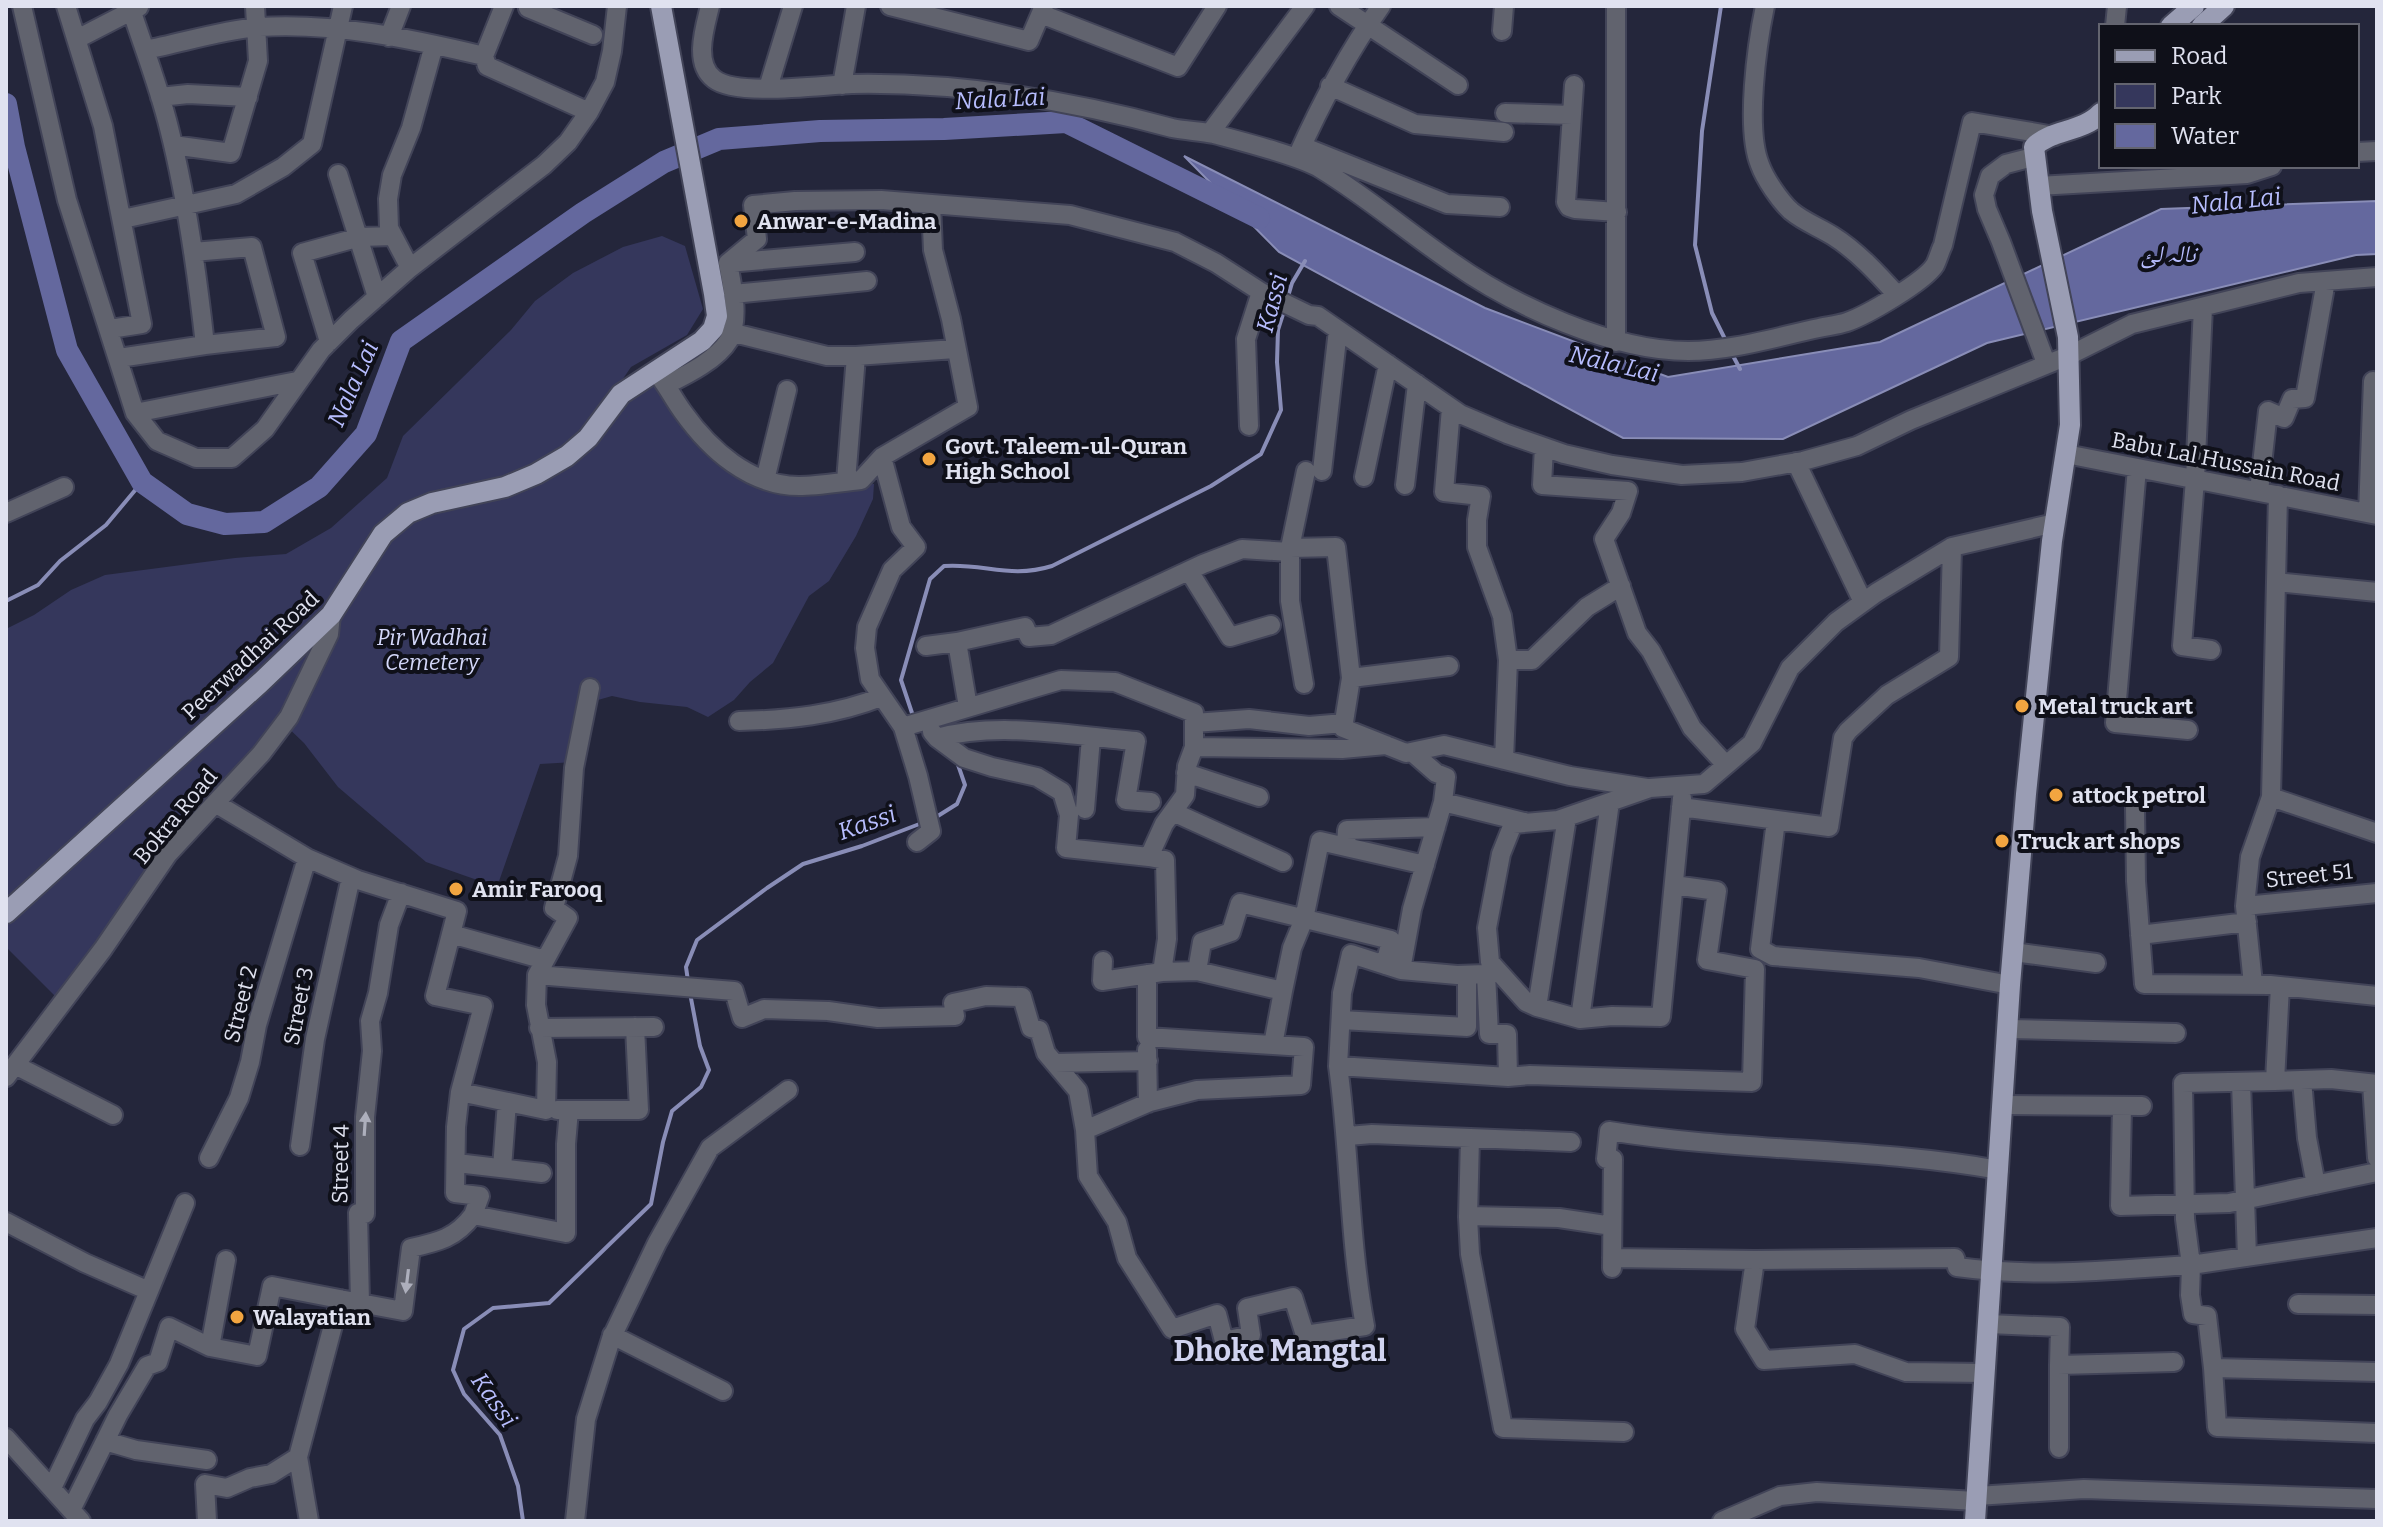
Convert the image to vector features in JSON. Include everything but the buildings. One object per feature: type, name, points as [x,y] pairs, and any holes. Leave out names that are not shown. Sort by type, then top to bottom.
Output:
[{"type":"main road","name":"Peerwadhai Road","points":[[6,913],[331,615],[383,534],[408,513],[432,503],[505,487],[567,456],[588,438],[621,394],[660,378],[713,329],[717,316],[661,6]]},
{"type":"main road","points":[[2173,24],[2194,6]]},
{"type":"main road","points":[[2204,24],[2224,6]]},
{"type":"main road","points":[[1976,1506],[2010,985],[2026,794],[2055,523],[2070,425],[2069,346],[2033,157],[2034,147],[2040,140],[2092,123],[2099,115]]},
{"type":"street","points":[[22,6],[67,200],[135,413],[157,441],[196,458],[232,458],[265,429],[297,381],[329,342],[410,268],[544,165],[568,142],[605,82],[617,6]]},
{"type":"street","points":[[66,6],[103,126],[142,324],[110,329]]},
{"type":"street","points":[[173,145],[231,153],[258,61],[255,6]]},
{"type":"street","points":[[123,219],[236,194],[283,167],[312,144],[343,6]]},
{"type":"street","points":[[389,37],[401,6]]},
{"type":"street","points":[[504,6],[484,56],[487,66],[589,112]]},
{"type":"street","points":[[529,6],[593,35]]},
{"type":"street","points":[[710,6],[703,42],[705,69],[712,78],[737,89],[842,85],[935,87],[1036,98],[1299,152],[1447,204],[1500,207]]},
{"type":"street","points":[[768,88],[793,6]]},
{"type":"street","points":[[842,85],[856,6]]},
{"type":"street","points":[[890,6],[969,14],[1029,41],[1043,10],[1178,67],[1210,8]]},
{"type":"street","points":[[1210,133],[1305,6]]},
{"type":"street","points":[[1339,6],[1458,85]]},
{"type":"street","points":[[1299,152],[1330,86],[1381,6]]},
{"type":"street","points":[[1502,31],[1504,6]]},
{"type":"street","points":[[1616,6],[1616,342]]},
{"type":"street","points":[[1765,6],[1759,39],[1753,132],[1759,165],[1787,207],[1799,218],[1834,237],[1897,295]]},
{"type":"street","points":[[77,39],[134,8],[173,145],[193,252],[205,345]]},
{"type":"street","points":[[145,50],[256,27],[389,37],[484,56]]},
{"type":"street","points":[[410,268],[393,236],[387,213],[392,175],[411,128],[434,45]]},
{"type":"street","points":[[1574,85],[1566,202],[1569,207],[1617,212]]},
{"type":"street","points":[[1330,86],[1415,124],[1504,132]]},
{"type":"street","points":[[160,97],[188,94],[248,97]]},
{"type":"street","points":[[1505,113],[1572,115]]},
{"type":"street","points":[[1299,152],[1457,266],[1511,298],[1616,342],[1688,351],[1729,348],[1848,321],[1897,295],[1935,265],[1943,245],[1972,122],[2055,136]]},
{"type":"street","points":[[2033,157],[2006,164],[1990,176],[1984,195],[2046,363]]},
{"type":"street","points":[[2038,186],[2247,174],[2266,168]]},
{"type":"street","points":[[338,174],[377,297]]},
{"type":"street","points":[[728,263],[757,239],[753,205],[866,200],[1070,215],[1175,242],[1216,263],[1261,292],[1309,315],[1318,316],[1451,408],[1507,434],[1612,465],[1682,475],[1742,472],[1857,446],[2046,363],[2069,346],[2132,324],[2299,283],[2377,277]]},
{"type":"street","points":[[728,263],[733,294],[729,340],[714,355],[660,378],[709,444],[746,473],[799,486],[861,480],[882,457],[968,407],[951,319],[933,250],[931,204]]},
{"type":"street","points":[[329,342],[302,253],[360,237],[393,236]]},
{"type":"street","points":[[119,358],[276,337],[252,247],[193,252]]},
{"type":"street","points":[[728,263],[855,252]]},
{"type":"street","points":[[733,294],[867,281]]},
{"type":"street","points":[[2259,491],[2268,411],[2284,418],[2292,399],[2305,398],[2326,281]]},
{"type":"street","points":[[1249,426],[1246,339],[1261,292]]},
{"type":"street","points":[[2203,307],[2195,479],[2182,646],[2211,650]]},
{"type":"street","points":[[1304,684],[1290,601],[1290,550],[1314,471],[1338,330]]},
{"type":"street","points":[[730,332],[827,356],[955,349]]},
{"type":"street","points":[[846,481],[856,356]]},
{"type":"street","points":[[1364,477],[1388,364]]},
{"type":"street","points":[[135,413],[297,381]]},
{"type":"street","points":[[2373,381],[2373,514]]},
{"type":"street","points":[[1405,485],[1417,384]]},
{"type":"street","points":[[765,480],[787,390]]},
{"type":"street","points":[[1451,408],[1444,492],[1481,496],[1477,547],[1502,616],[1508,660],[1504,760]]},
{"type":"street","points":[[1544,447],[1542,485],[1628,491],[1621,513],[1604,539],[1637,633],[1651,651],[1692,728],[1726,765]]},
{"type":"street","name":"Babu Lal Hussain Road","points":[[2066,454],[2373,514]]},
{"type":"street","points":[[882,457],[901,527],[916,547],[892,570],[867,627],[865,648],[870,679],[903,727],[925,828]]},
{"type":"street","points":[[1796,462],[1863,602]]},
{"type":"street","points":[[2137,468],[2115,723],[2188,730]]},
{"type":"street","points":[[6,513],[64,487]]},
{"type":"street","points":[[2253,984],[2246,914],[2250,857],[2271,797],[2278,495]]},
{"type":"street","points":[[926,646],[1025,627],[1029,637],[1051,635],[1242,549],[1336,547],[1351,678],[1343,728],[1406,753],[1444,745],[1570,776],[1650,788],[1704,784],[1752,743],[1790,668],[1836,622],[1952,547],[2055,523]]},
{"type":"street","points":[[1681,807],[1829,827],[1843,738],[1887,695],[1949,657],[1952,547]]},
{"type":"street","points":[[1189,571],[1230,637],[1271,625]]},
{"type":"street","points":[[2276,582],[2377,592]]},
{"type":"street","points":[[1508,660],[1532,660],[1587,607],[1621,586]]},
{"type":"street","name":"Bokra Road","points":[[10,1071],[103,949],[168,854],[261,754],[289,717],[329,634],[331,615]]},
{"type":"street","points":[[957,642],[968,707]]},
{"type":"street","points":[[1351,678],[1449,666]]},
{"type":"street","points":[[903,727],[1061,680],[1115,682],[1194,713],[1194,747],[1186,773],[1185,795],[1164,824],[1149,857]]},
{"type":"street","points":[[546,1110],[547,1062],[536,1005],[541,968],[568,918],[554,908],[568,856],[574,768],[590,688]]},
{"type":"street","points":[[739,721],[770,721],[848,710],[881,697]]},
{"type":"street","points":[[924,719],[937,738],[964,758],[1037,777],[1062,792],[1069,815],[1066,848],[1165,860],[1167,939],[1154,973],[1147,1037],[1148,1103]]},
{"type":"street","points":[[1194,723],[1249,719],[1309,726],[1344,723]]},
{"type":"street","points":[[937,738],[962,732],[1019,731],[1136,741],[1126,800],[1151,802]]},
{"type":"street","points":[[1085,809],[1091,738]]},
{"type":"street","points":[[1194,747],[1342,749],[1386,745]]},
{"type":"street","points":[[1393,968],[1443,802],[1446,777],[1436,773],[1412,752]]},
{"type":"street","points":[[1186,773],[1259,797]]},
{"type":"street","points":[[1650,788],[1567,817],[1513,824],[1501,854],[1487,928],[1490,962],[1526,1002],[1580,1019],[1661,1017],[1683,786]]},
{"type":"street","points":[[2271,797],[2377,833]]},
{"type":"street","points":[[1443,802],[1525,823]]},
{"type":"street","points":[[1580,1019],[1610,802]]},
{"type":"street","points":[[6,1438],[76,1516],[105,1441],[147,1366],[158,1362],[169,1327],[210,1347],[257,1356],[272,1286],[403,1311],[411,1248],[435,1243],[462,1230],[473,1215],[480,1196],[455,1193],[456,1127],[460,1092],[483,1006],[435,996],[457,911],[351,877],[307,858],[215,803]]},
{"type":"street","points":[[2135,808],[2136,881],[2144,984],[2253,984],[2377,996]]},
{"type":"street","points":[[1173,812],[1283,862]]},
{"type":"street","points":[[1537,1007],[1567,817]]},
{"type":"street","points":[[1776,820],[1760,949],[1773,956],[1919,968],[2010,985]]},
{"type":"street","points":[[1346,847],[1347,830],[1436,827]]},
{"type":"street","points":[[1273,1045],[1292,948],[1304,919],[1320,841],[1425,865]]},
{"type":"street","name":"Street 2","points":[[209,1158],[239,1098],[247,1074],[257,1025],[307,858]]},
{"type":"street","name":"Street 3","points":[[300,1146],[315,1039],[351,877]]},
{"type":"street","points":[[1338,1066],[1508,1077],[1530,1075],[1752,1082],[1755,969],[1707,960],[1717,891],[1674,885]]},
{"type":"street","name":"Street 4","points":[[360,1303],[358,1213],[365,1214],[365,1117],[372,1051],[370,1021],[378,993],[389,925],[401,893]]},
{"type":"street","name":"Street 51","points":[[2140,935],[2377,893]]},
{"type":"street","points":[[1197,971],[1202,942],[1231,932],[1240,903],[1391,940],[1393,968]]},
{"type":"street","points":[[451,934],[541,968],[734,991],[742,1018],[764,1009],[828,1011],[878,1018],[955,1016],[953,1003],[986,996],[1022,997],[1031,1028],[1039,1030],[1046,1053],[1078,1091],[1088,1176],[1117,1222],[1127,1258],[1172,1329],[1217,1314],[1224,1341],[1251,1335],[1247,1308],[1293,1297],[1305,1335],[1365,1326],[1356,1275],[1348,1136],[1338,1066],[1342,993],[1351,954],[1393,968],[1486,974],[1489,1034],[1507,1034],[1508,1077]]},
{"type":"street","points":[[2013,952],[2096,963]]},
{"type":"street","points":[[1103,961],[1102,981],[1154,973],[1197,971],[1283,991]]},
{"type":"street","points":[[1341,1020],[1467,1027],[1467,975]]},
{"type":"street","points":[[2275,1081],[2280,986]]},
{"type":"street","points":[[460,1092],[546,1110],[639,1110],[635,1027]]},
{"type":"street","points":[[539,1028],[654,1027]]},
{"type":"street","points":[[2008,1029],[2176,1033]]},
{"type":"street","points":[[1085,1130],[1148,1103],[1197,1090],[1301,1085],[1304,1047],[1147,1037]]},
{"type":"street","points":[[1055,1063],[1148,1061]]},
{"type":"street","points":[[10,1071],[113,1115]]},
{"type":"street","points":[[2377,1158],[2374,1084],[2331,1079],[2183,1083],[2190,1295],[2193,1314],[2207,1316],[2217,1427],[2377,1433]]},
{"type":"street","points":[[2302,1080],[2307,1138],[2316,1185]]},
{"type":"street","points":[[2241,1082],[2247,1257]]},
{"type":"street","points":[[575,1521],[586,1419],[612,1335],[657,1243],[710,1148],[788,1090]]},
{"type":"street","points":[[502,1168],[507,1102]]},
{"type":"street","points":[[2004,1105],[2142,1106]]},
{"type":"street","points":[[2122,1106],[2120,1206],[2229,1203],[2377,1172]]},
{"type":"street","points":[[473,1215],[566,1233],[569,1110]]},
{"type":"street","points":[[1999,1170],[1938,1159],[1673,1140],[1609,1131],[1606,1159],[1613,1159],[1612,1264],[1955,1258],[1957,1267],[1992,1272],[2065,1274],[2191,1265],[2377,1238]]},
{"type":"street","points":[[1348,1136],[1372,1134],[1571,1142]]},
{"type":"street","points":[[1470,1138],[1470,1254],[1503,1428],[1624,1432]]},
{"type":"street","points":[[457,1163],[542,1173]]},
{"type":"street","points":[[52,1488],[85,1419],[119,1364],[185,1203]]},
{"type":"street","points":[[1468,1216],[1559,1218],[1612,1226]]},
{"type":"street","points":[[6,1222],[85,1263],[149,1291]]},
{"type":"street","points":[[210,1347],[226,1260]]},
{"type":"street","points":[[1755,1260],[1745,1329],[1764,1360],[1855,1354],[1906,1372],[1985,1373]]},
{"type":"street","points":[[309,1521],[298,1457],[340,1299]]},
{"type":"street","points":[[2298,1304],[2377,1305]]},
{"type":"street","points":[[1989,1324],[2060,1327],[2059,1448]]},
{"type":"street","points":[[612,1335],[723,1391]]},
{"type":"street","points":[[2059,1365],[2174,1362]]},
{"type":"street","points":[[2213,1368],[2377,1372]]},
{"type":"street","points":[[105,1441],[136,1450],[207,1460]]},
{"type":"street","points":[[207,1521],[205,1484],[227,1488],[250,1478],[271,1474],[298,1457]]},
{"type":"street","points":[[1722,1521],[1780,1496],[1817,1492],[1976,1506],[2084,1489],[2377,1499]]},
{"type":"green space","name":"Pir Wadhai Cemetery","points":[[662,236],[685,246],[703,309],[687,335],[631,367],[565,464],[652,380],[732,474],[760,486],[874,484],[873,499],[856,536],[829,581],[809,596],[773,663],[734,700],[708,717],[687,707],[612,696],[591,702],[575,762],[540,764],[497,887],[426,862],[338,787],[304,743],[281,721],[58,999],[6,947],[6,629],[34,615],[71,590],[105,575],[286,554],[331,528],[387,478],[403,436],[511,330],[535,301],[573,273],[623,247]]},
{"type":"water","name":"نالہ لئ","points":[[1184,156],[1485,308],[1668,377],[1880,342],[2161,209],[2377,201],[2377,254],[2356,255],[1987,343],[1783,439],[1623,438],[1279,252]]},
{"type":"waterway","points":[[1721,6],[1702,131],[1695,245],[1712,313],[1726,341]]},
{"type":"waterway","name":"Nala Lai","points":[[6,104],[14,147],[67,350],[142,482],[187,514],[225,524],[264,522],[319,487],[366,434],[401,341],[583,213],[664,162],[719,139],[820,131],[944,129],[1066,122],[1259,218]]},
{"type":"waterway","name":"Kassi","points":[[1287,300],[1292,283],[1305,261]]},
{"type":"waterway","name":"Kassi","points":[[914,719],[901,680],[930,579],[944,566],[1010,571],[1052,566],[1211,486],[1261,454],[1281,410],[1278,330],[1285,308]]},
{"type":"waterway","points":[[1731,352],[1740,369]]},
{"type":"waterway","points":[[6,601],[38,585],[60,561],[106,525],[142,482]]},
{"type":"waterway","name":"Kassi","points":[[933,819],[957,804],[965,785],[956,759]]},
{"type":"waterway","name":"Kassi","points":[[688,981],[686,967],[697,940],[767,888],[803,864],[922,823]]},
{"type":"waterway","name":"Kassi","points":[[523,1521],[518,1486],[500,1435],[464,1394],[453,1370],[464,1329],[493,1308],[549,1303],[651,1204],[672,1111],[701,1087],[709,1070],[700,1046],[690,993]]},
{"type":"place","name":"Anwar-e-Madina","points":[[741,221]]},
{"type":"place","name":"Govt. Taleem-ul-Quran High School","points":[[929,459]]},
{"type":"place","name":"Metal truck art","points":[[2022,706]]},
{"type":"place","name":"attock petrol","points":[[2056,795]]},
{"type":"place","name":"Truck art shops","points":[[2002,841]]},
{"type":"place","name":"Amir Farooq","points":[[456,889]]},
{"type":"place","name":"Walayatian","points":[[237,1317]]},
{"type":"district","name":"Dhoke Mangtal","points":[[1280,1351]]}]
